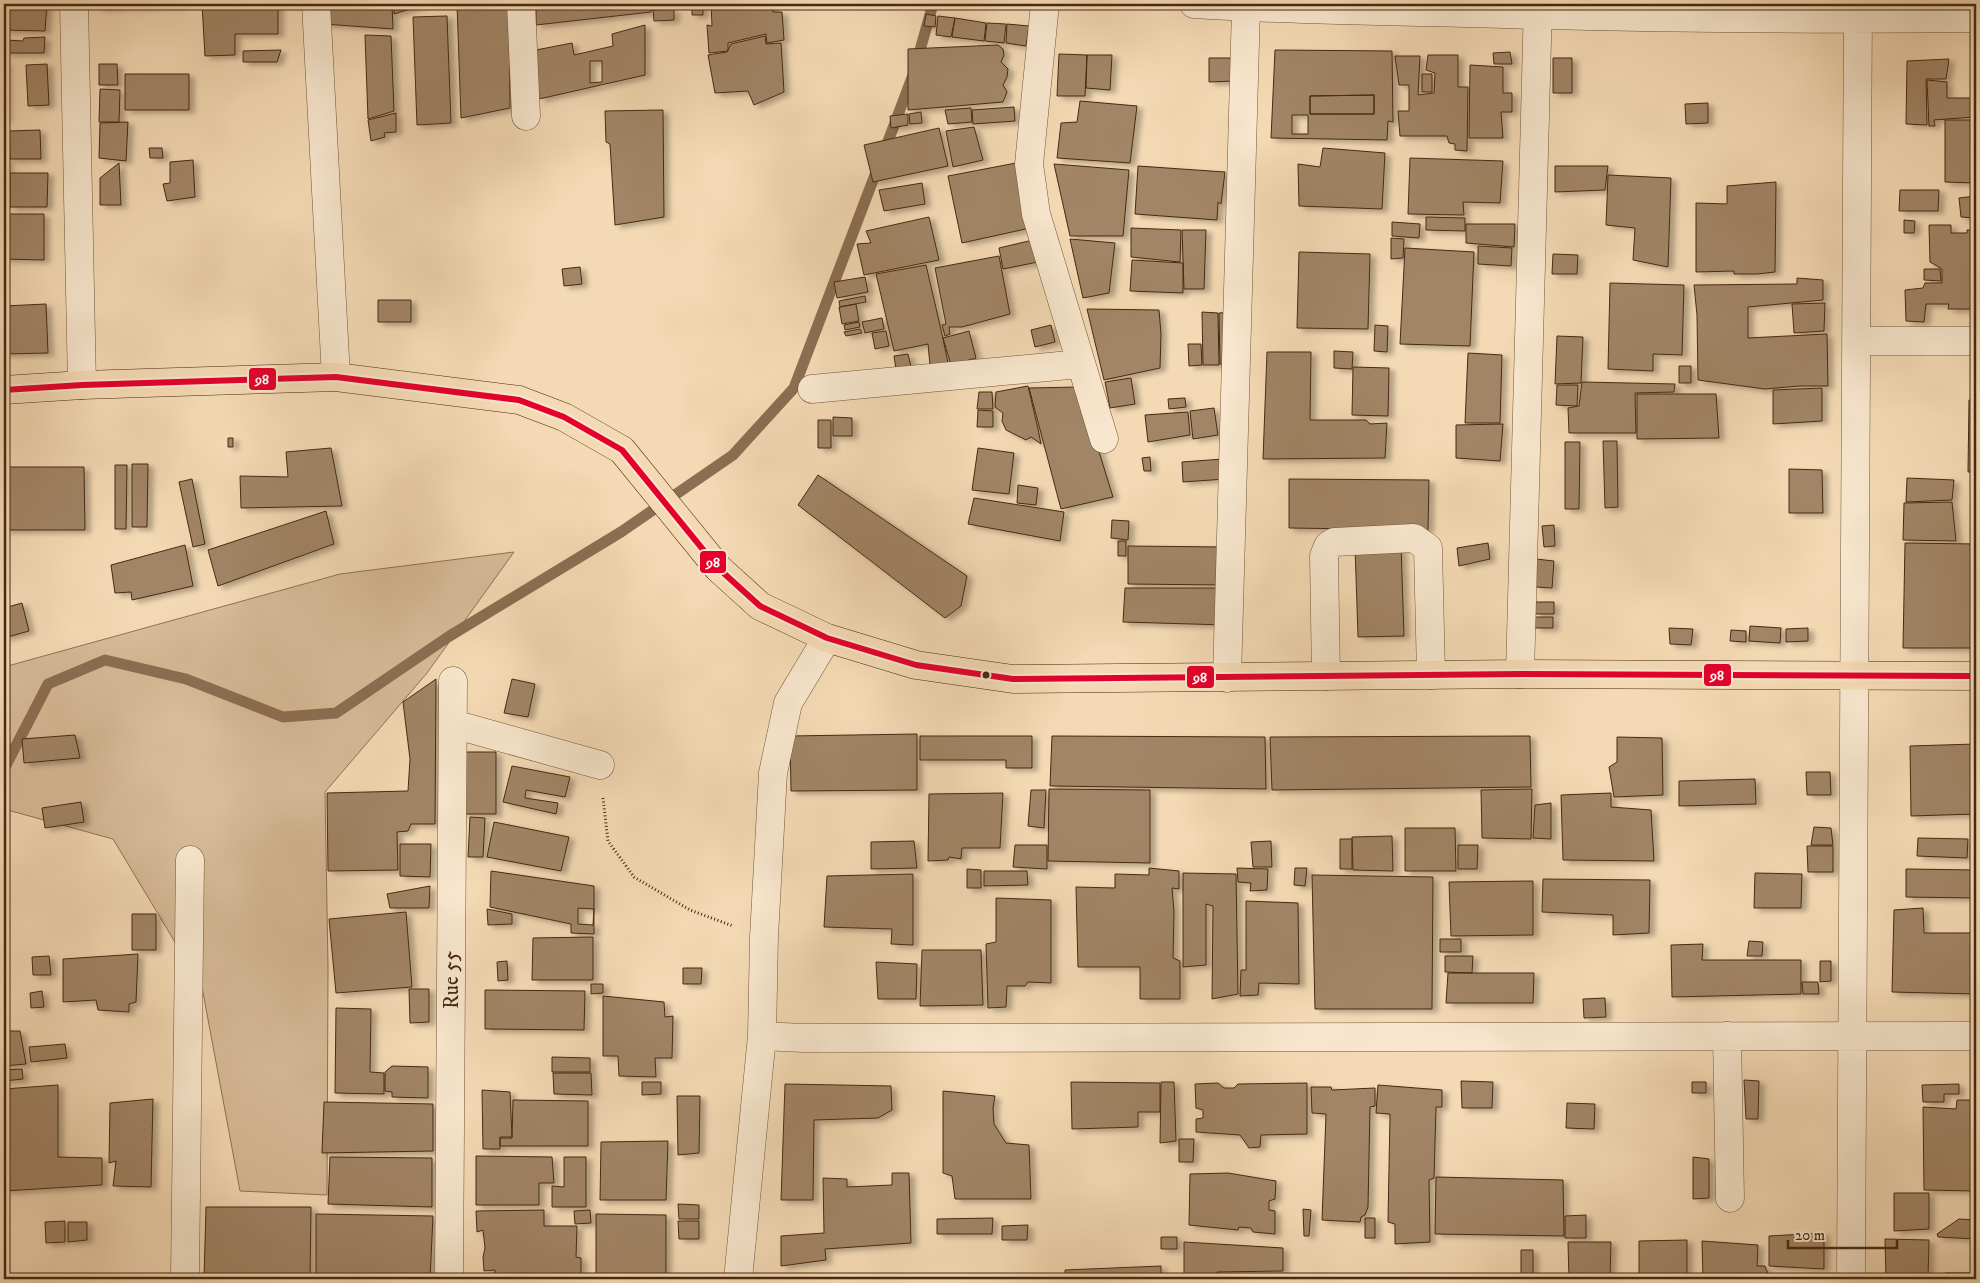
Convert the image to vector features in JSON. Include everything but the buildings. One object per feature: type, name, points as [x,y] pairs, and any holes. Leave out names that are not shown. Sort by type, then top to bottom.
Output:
[{"type":"main road","points":[[4,390],[82,385],[336,377],[519,400],[564,416],[622,450],[718,568],[760,606],[827,638],[916,665],[1013,679],[1520,674],[1854,677],[1976,676]]},
{"type":"street","points":[[74,4],[82,385]]},
{"type":"street","points":[[316,4],[336,377]]},
{"type":"street","points":[[521,4],[526,116]]},
{"type":"street","points":[[1046,4],[1029,164],[1036,214],[1104,439]]},
{"type":"street","points":[[1194,4],[1246,8],[1858,12],[1976,18]]},
{"type":"street","points":[[1227,678],[1246,8]]},
{"type":"street","points":[[1520,674],[1538,10]]},
{"type":"street","points":[[1851,1279],[1858,12]]},
{"type":"street","points":[[1856,341],[1976,341]]},
{"type":"street","points":[[812,389],[1080,364]]},
{"type":"street","points":[[1326,676],[1324,556],[1328,546],[1334,542],[1414,538],[1428,548],[1431,675]]},
{"type":"street","points":[[738,1279],[762,1036],[764,937],[773,773],[788,703],[827,638]]},
{"type":"street","name":"Rue 55","points":[[449,1279],[453,681]]},
{"type":"street","points":[[453,724],[600,764]]},
{"type":"street","points":[[185,1279],[190,860]]},
{"type":"street","points":[[762,1036],[803,1038],[1976,1036]]},
{"type":"street","points":[[1727,1036],[1730,1198]]},
{"type":"path","points":[[600,764],[608,841],[634,877],[690,910],[764,937]]},
{"type":"shaded area","points":[[514,552],[427,673],[325,792],[328,967],[327,1195],[240,1191],[202,987],[113,839],[4,809],[4,667],[340,574]]},
{"type":"waterway","points":[[884,152],[913,75],[933,4]]},
{"type":"waterway","points":[[4,769],[48,684],[105,660],[186,679],[283,717],[336,713],[448,637],[621,532],[733,455],[794,388],[878,167]]},
{"type":"transit line","name":"98","points":[[4,390],[82,385],[336,377],[519,400],[564,417],[622,450],[718,568],[760,606],[827,638],[916,665],[1013,679],[1520,674],[1976,676]]}]
